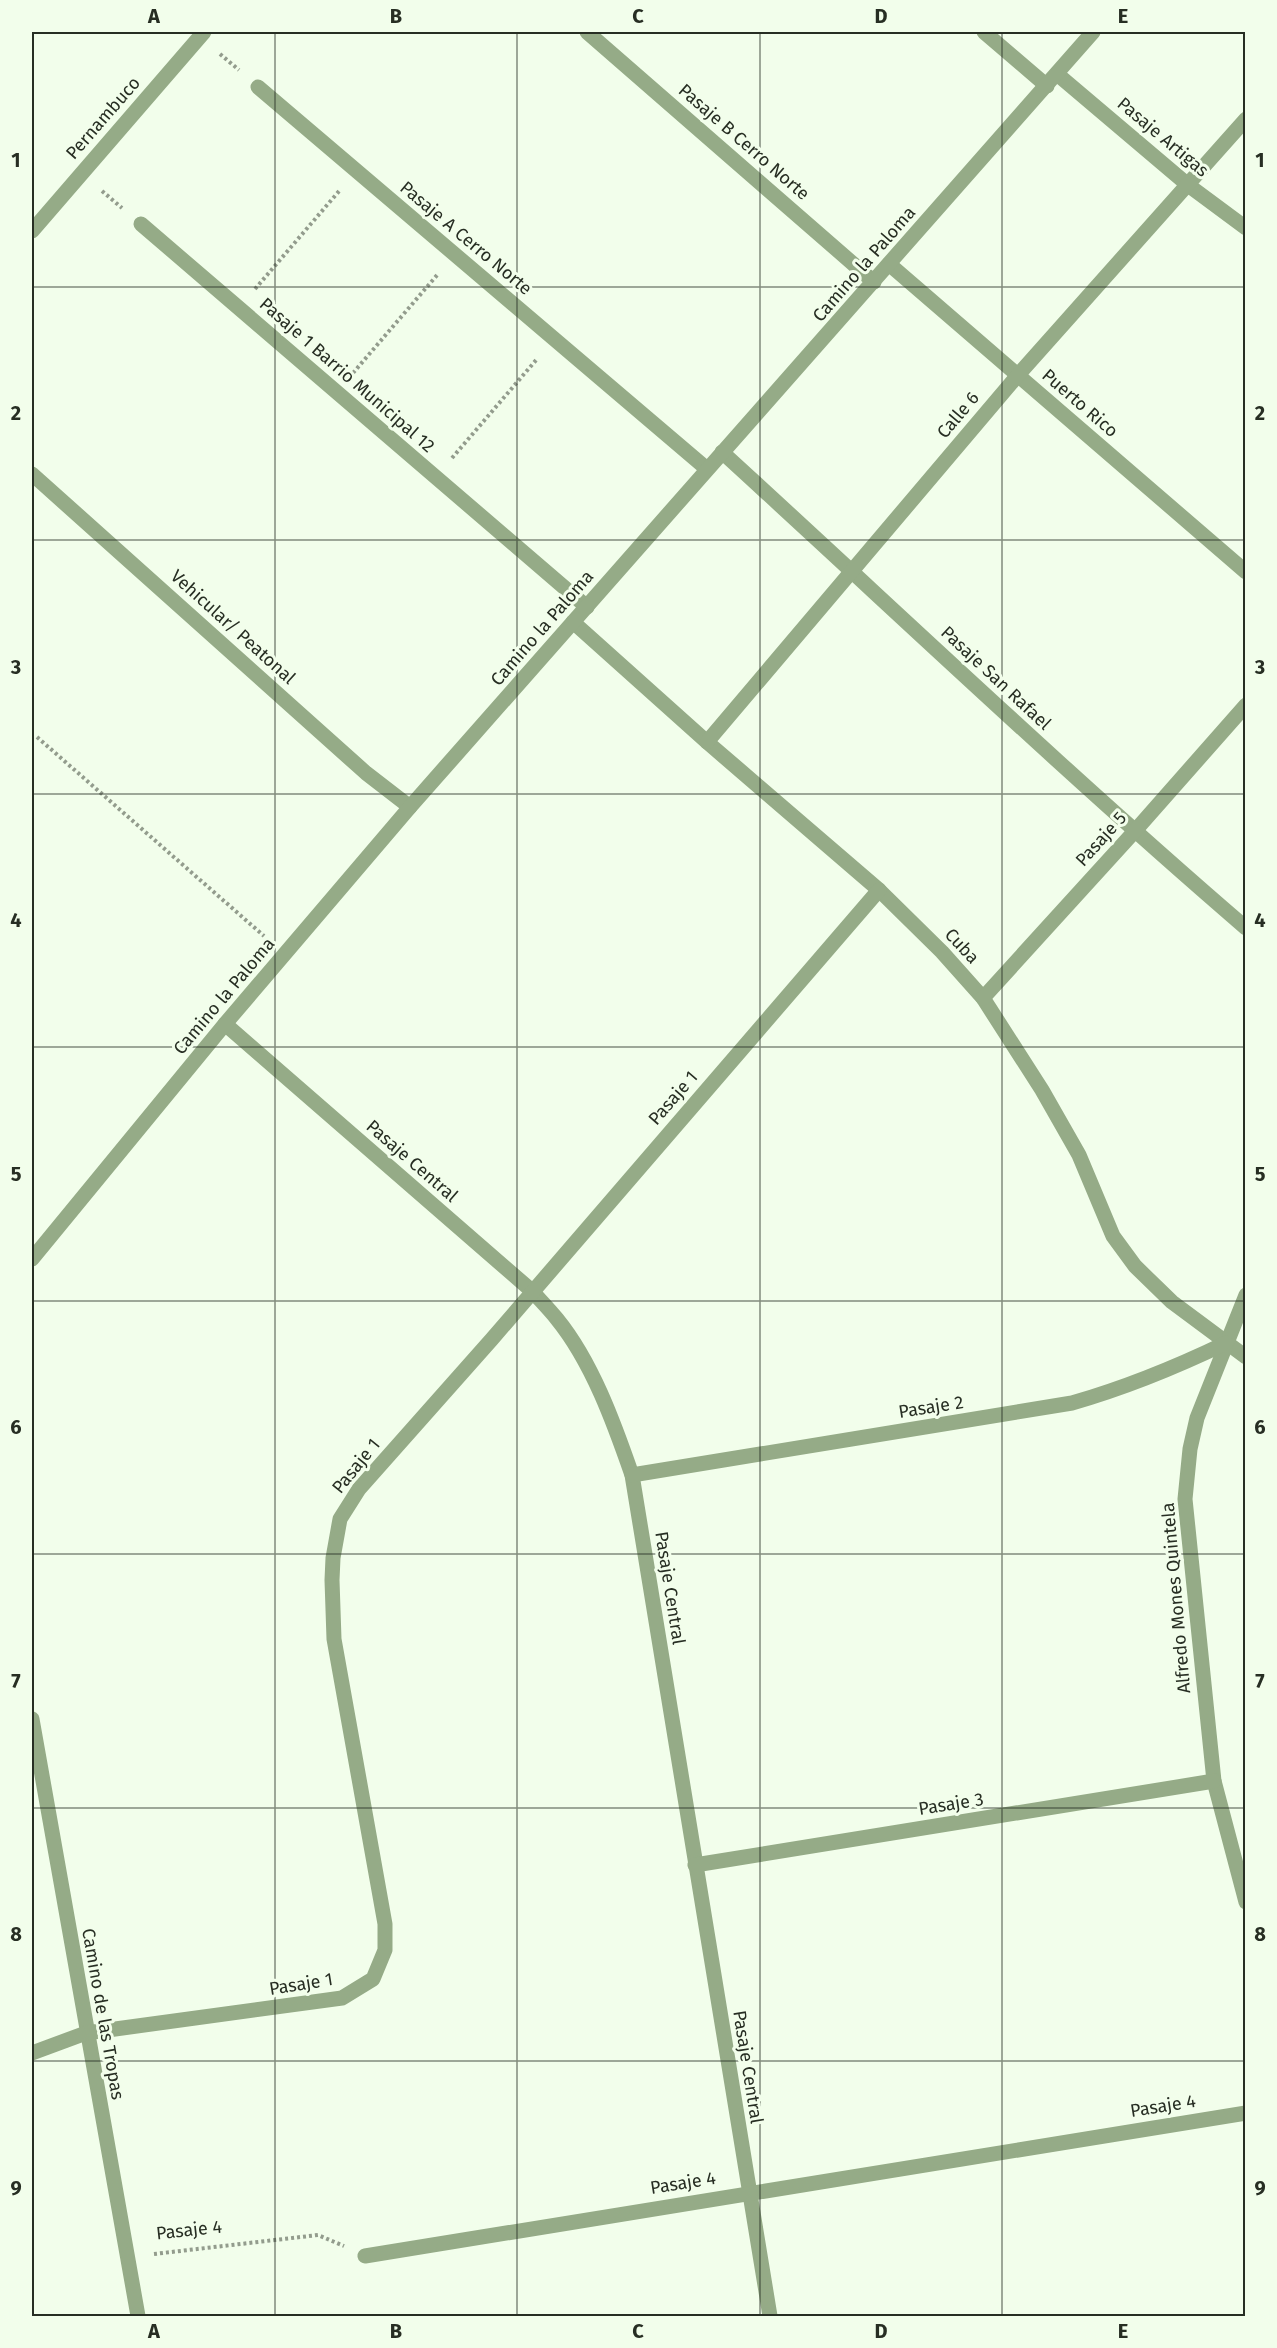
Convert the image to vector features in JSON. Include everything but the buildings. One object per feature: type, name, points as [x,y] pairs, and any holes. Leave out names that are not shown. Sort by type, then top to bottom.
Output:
[{"type":"street","name":"Pasaje B Cerro Norte","points":[[587,32],[874,282]]},
{"type":"street","points":[[984,32],[1047,86]]},
{"type":"street","name":"Camino la Paloma","points":[[32,1259],[225,1024],[410,807],[1093,32]]},
{"type":"street","name":"Pernambuco","points":[[32,231],[202,34]]},
{"type":"street","name":"Pasaje Artigas","points":[[1057,74],[1188,185],[1245,228]]},
{"type":"street","name":"Pasaje A Cerro Norte","points":[[258,87],[707,470]]},
{"type":"street","name":"Calle 6","points":[[707,742],[1018,375],[1245,119]]},
{"type":"street","name":"Pasaje 1 Barrio Municipal 12","points":[[141,224],[587,606]]},
{"type":"street","name":"Puerto Rico","points":[[889,264],[1245,572]]},
{"type":"street","name":"Pasaje San Rafael","points":[[722,452],[1089,788],[1134,832],[1245,928]]},
{"type":"street","name":"Vehicular/ Peatonal","points":[[32,474],[366,773],[410,807]]},
{"type":"street","name":"Cuba","points":[[573,622],[707,742],[879,890],[942,952],[984,998],[1042,1090],[1079,1155],[1113,1236],[1135,1266],[1172,1302],[1245,1357]]},
{"type":"street","name":"Pasaje 5","points":[[984,998],[1245,705]]},
{"type":"street","name":"Pasaje 1","points":[[32,2053],[86,2033],[342,1998],[373,1979],[385,1950],[385,1924],[334,1639],[333,1557],[340,1519],[358,1490],[879,890]]},
{"type":"street","name":"Pasaje Central","points":[[225,1024],[532,1291],[558,1319],[602,1397],[632,1475],[770,2316]]},
{"type":"street","name":"Alfredo Mones Quintela","points":[[1245,1296],[1197,1418],[1190,1449],[1185,1499],[1214,1781],[1245,1902]]},
{"type":"street","name":"Pasaje 2","points":[[632,1475],[1072,1403],[1122,1389],[1171,1370],[1226,1343]]},
{"type":"street","name":"Camino de las Tropas","points":[[32,1719],[138,2316]]},
{"type":"street","name":"Pasaje 3","points":[[695,1865],[1214,1781]]},
{"type":"street","name":"Pasaje 4","points":[[365,2256],[1245,2113]]},
{"type":"path","points":[[202,34],[258,87]]},
{"type":"path","points":[[239,308],[357,171]]},
{"type":"path","points":[[81,174],[141,224]]},
{"type":"path","points":[[337,392],[455,255]]},
{"type":"path","points":[[436,477],[554,339]]},
{"type":"path","points":[[38,738],[285,954]]},
{"type":"path","name":"Pasaje 4","points":[[129,2256],[318,2235],[365,2256]]}]
